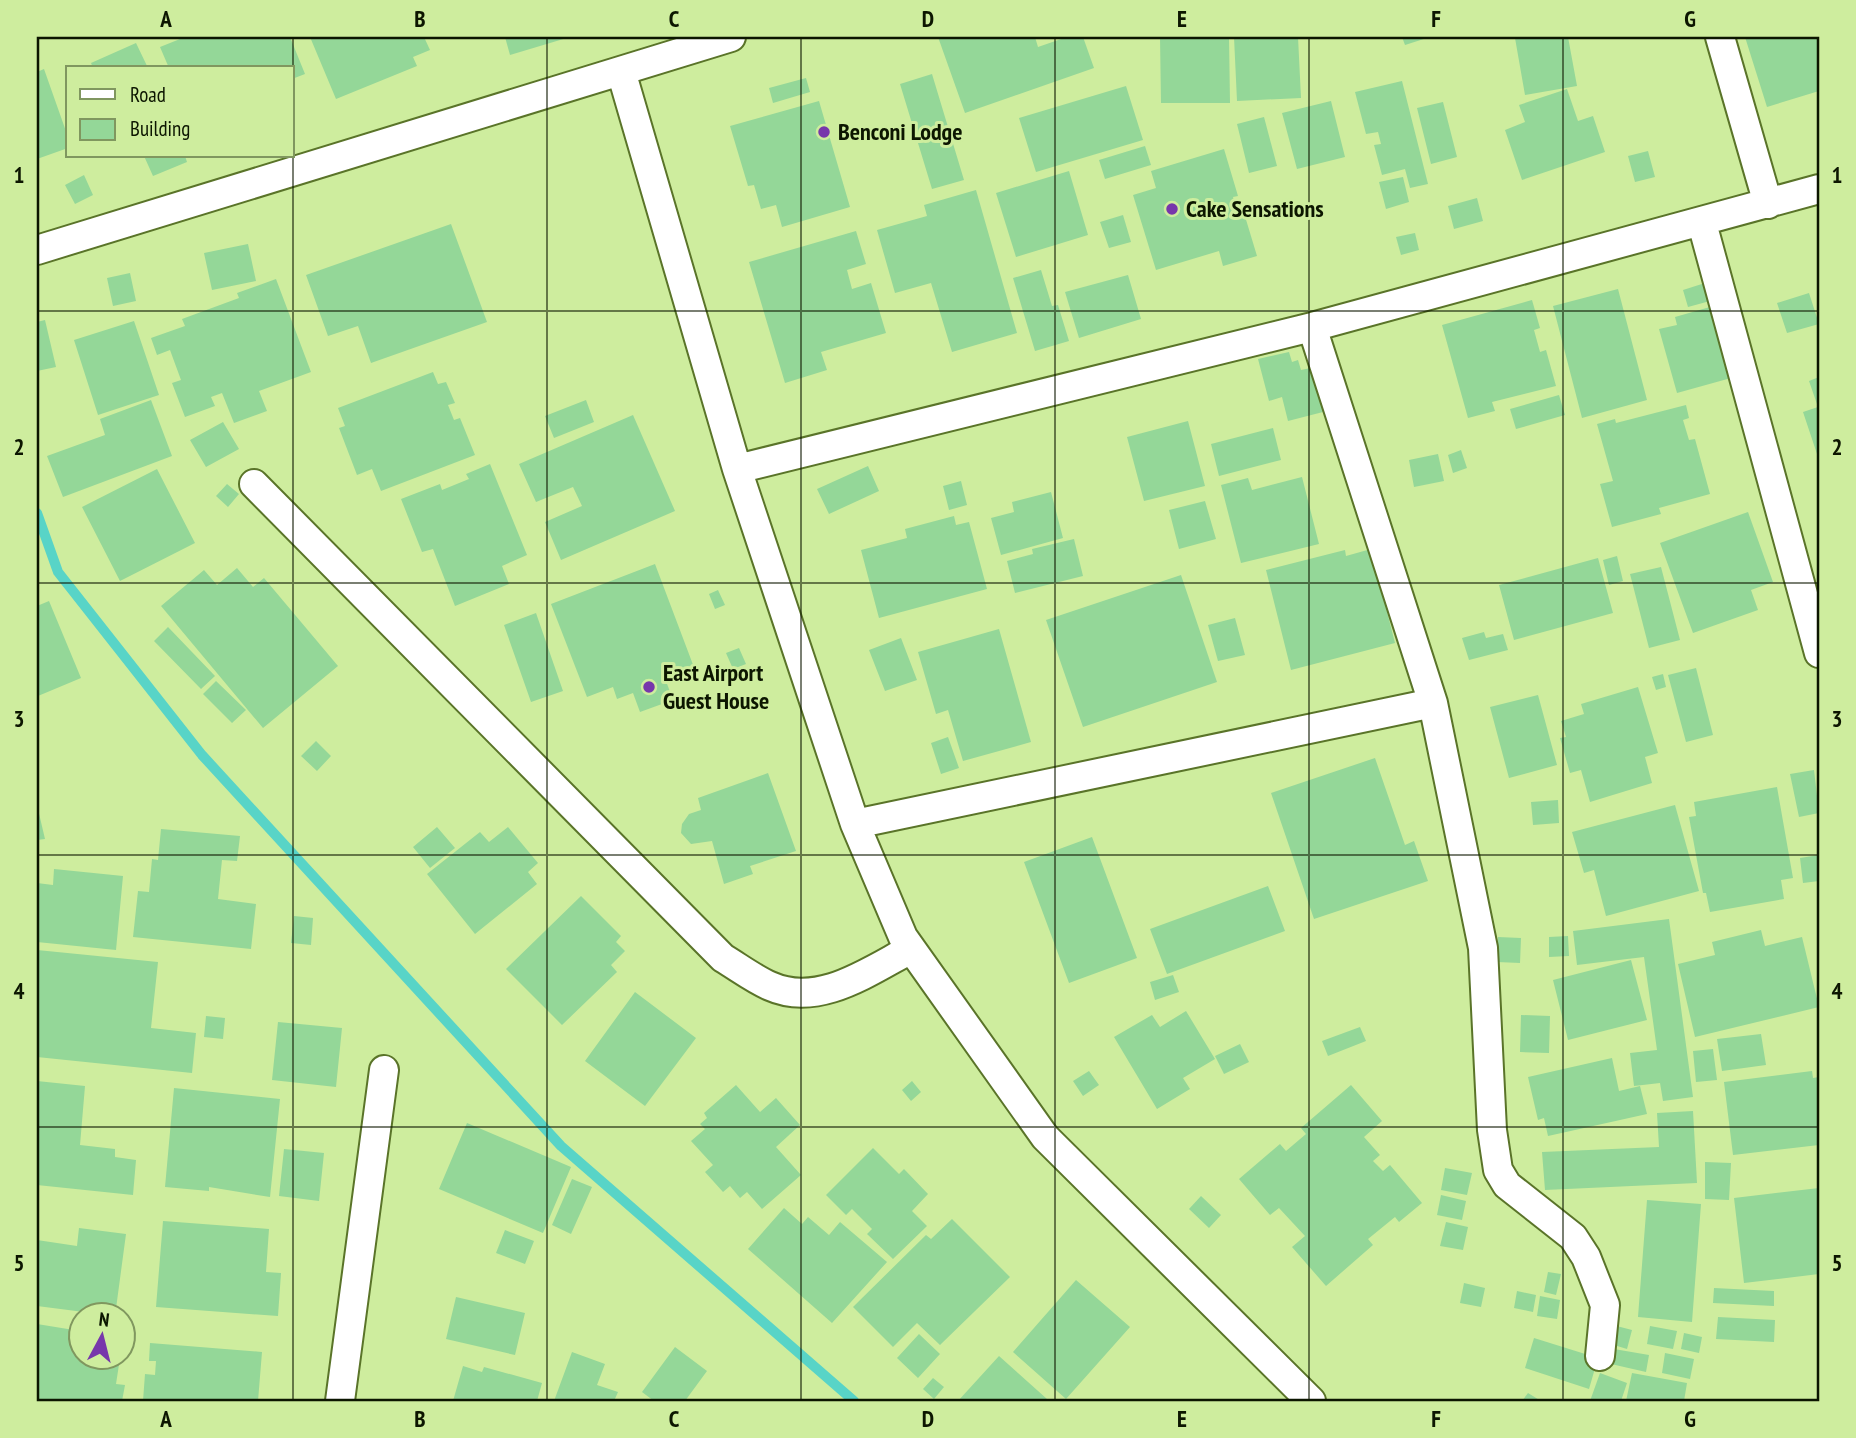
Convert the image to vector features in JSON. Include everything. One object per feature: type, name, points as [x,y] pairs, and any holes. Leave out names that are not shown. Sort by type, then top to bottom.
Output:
[{"type":"street","points":[[37,250],[731,37]]},
{"type":"street","points":[[1720,37],[1768,204]]},
{"type":"street","points":[[621,71],[737,469],[855,824],[903,937],[1045,1137],[1311,1401]]},
{"type":"street","points":[[737,469],[1311,327],[1702,223],[1819,189]]},
{"type":"street","points":[[1702,223],[1819,653]]},
{"type":"street","points":[[1311,327],[1433,703],[1483,948],[1492,1130],[1498,1170],[1507,1185],[1573,1237],[1586,1257],[1605,1305],[1600,1356]]},
{"type":"street","points":[[254,484],[723,958],[771,987],[807,993],[837,988],[911,948]]},
{"type":"street","points":[[855,824],[1433,703]]},
{"type":"street","points":[[340,1401],[384,1070]]},
{"type":"building","points":[[185,37],[290,37],[305,74],[294,78],[294,66],[168,66],[160,47]]},
{"type":"building","points":[[310,37],[424,37],[430,50],[413,57],[417,66],[336,99]]},
{"type":"building","points":[[505,37],[570,37],[510,55]]},
{"type":"building","points":[[938,37],[1035,37],[1038,47],[1067,37],[1083,37],[1094,68],[965,113]]},
{"type":"building","points":[[1160,37],[1229,37],[1230,103],[1161,103]]},
{"type":"building","points":[[1234,37],[1298,37],[1301,98],[1237,101]]},
{"type":"building","points":[[1402,37],[1430,37],[1405,45]]},
{"type":"building","points":[[1568,37],[1577,86],[1525,95],[1515,38]]},
{"type":"building","points":[[1745,37],[1819,37],[1819,91],[1767,107]]},
{"type":"building","points":[[136,43],[147,66],[92,66],[91,63]]},
{"type":"building","points":[[44,69],[66,131],[66,149],[37,159],[37,72]]},
{"type":"building","points":[[932,74],[964,180],[932,189],[900,84]]},
{"type":"building","points":[[806,78],[810,92],[773,103],[769,88]]},
{"type":"building","points":[[1402,81],[1428,184],[1410,188],[1405,169],[1382,175],[1374,145],[1381,144],[1378,132],[1366,134],[1355,92]]},
{"type":"building","points":[[1126,86],[1143,140],[1036,172],[1019,118]]},
{"type":"building","points":[[1567,89],[1578,121],[1593,116],[1605,152],[1522,180],[1505,130],[1525,122],[1519,105]]},
{"type":"building","points":[[819,101],[850,207],[782,227],[776,205],[761,209],[754,185],[748,186],[730,126]]},
{"type":"building","points":[[1331,101],[1345,157],[1297,169],[1282,113]]},
{"type":"building","points":[[1443,102],[1457,157],[1431,164],[1417,108]]},
{"type":"building","points":[[1264,117],[1277,166],[1249,173],[1237,124]]},
{"type":"building","points":[[1145,146],[1151,165],[1105,179],[1099,160]]},
{"type":"building","points":[[1224,149],[1238,196],[1233,197],[1238,215],[1244,213],[1257,256],[1223,266],[1219,251],[1156,270],[1133,195],[1156,188],[1151,171]]},
{"type":"building","points":[[1648,151],[1655,177],[1635,182],[1628,156]]},
{"type":"building","points":[[145,158],[186,158],[187,162],[153,176]]},
{"type":"building","points":[[1069,171],[1088,235],[1016,257],[996,193]]},
{"type":"building","points":[[84,175],[93,195],[75,204],[65,185]]},
{"type":"building","points":[[1403,177],[1409,202],[1386,209],[1379,182]]},
{"type":"building","points":[[976,190],[1017,333],[952,352],[931,283],[895,293],[877,230],[927,216],[924,205]]},
{"type":"building","points":[[1477,198],[1483,221],[1454,229],[1448,206]]},
{"type":"building","points":[[1123,215],[1131,242],[1109,248],[1100,222]]},
{"type":"building","points":[[451,224],[487,322],[371,363],[358,326],[328,336],[306,275]]},
{"type":"building","points":[[856,231],[866,264],[847,270],[852,289],[871,283],[886,333],[821,352],[827,370],[785,383],[749,262]]},
{"type":"building","points":[[1415,233],[1419,250],[1401,255],[1396,237]]},
{"type":"building","points":[[248,244],[256,281],[212,290],[204,253]]},
{"type":"building","points":[[1041,270],[1052,306],[1058,305],[1069,341],[1035,351],[1013,278]]},
{"type":"building","points":[[130,273],[136,301],[113,306],[107,278]]},
{"type":"building","points":[[1128,275],[1141,319],[1079,338],[1065,292]]},
{"type":"building","points":[[276,279],[311,372],[259,391],[267,411],[234,423],[222,393],[211,397],[215,406],[185,417],[172,383],[181,380],[170,350],[157,355],[151,338],[185,326],[182,319],[239,298],[237,293]]},
{"type":"building","points":[[1705,283],[1710,301],[1688,307],[1683,290]]},
{"type":"building","points":[[1618,289],[1647,400],[1582,418],[1553,306]]},
{"type":"building","points":[[1809,293],[1819,324],[1787,333],[1777,303]]},
{"type":"building","points":[[1532,300],[1540,328],[1534,330],[1540,352],[1546,350],[1556,386],[1492,402],[1495,411],[1468,418],[1442,325]]},
{"type":"building","points":[[1710,307],[1731,378],[1677,393],[1659,329],[1677,325],[1675,317]]},
{"type":"building","points":[[45,320],[56,367],[37,371],[37,322]]},
{"type":"building","points":[[134,321],[159,395],[98,415],[74,340]]},
{"type":"building","points":[[1289,352],[1292,362],[1298,360],[1301,370],[1311,368],[1323,412],[1288,421],[1282,397],[1269,401],[1258,359]]},
{"type":"building","points":[[433,372],[438,384],[446,382],[455,403],[448,405],[454,420],[460,418],[475,455],[381,491],[372,469],[357,475],[339,428],[345,426],[338,408]]},
{"type":"building","points":[[1819,377],[1819,460],[1803,412],[1818,407],[1809,381]]},
{"type":"building","points":[[1559,395],[1565,415],[1516,429],[1510,409]]},
{"type":"building","points":[[151,400],[172,456],[63,497],[47,456],[105,435],[100,419]]},
{"type":"building","points":[[586,400],[594,422],[554,438],[545,416]]},
{"type":"building","points":[[1686,405],[1689,418],[1683,420],[1689,440],[1695,439],[1710,494],[1659,508],[1661,514],[1612,527],[1600,484],[1613,481],[1597,424],[1615,419],[1616,423]]},
{"type":"building","points":[[633,415],[675,511],[561,560],[545,522],[582,506],[573,487],[536,502],[519,464]]},
{"type":"building","points":[[1188,421],[1205,486],[1144,501],[1127,437]]},
{"type":"building","points":[[223,422],[239,449],[206,467],[190,440]]},
{"type":"building","points":[[1273,428],[1281,460],[1219,476],[1211,444]]},
{"type":"building","points":[[1461,450],[1467,468],[1453,473],[1448,455]]},
{"type":"building","points":[[1438,454],[1444,481],[1414,487],[1409,460]]},
{"type":"building","points":[[490,464],[527,555],[502,566],[509,584],[455,606],[433,549],[422,552],[401,499],[440,484],[442,490],[469,479],[466,474]]},
{"type":"building","points":[[868,466],[879,491],[829,514],[817,489]]},
{"type":"building","points":[[157,469],[195,543],[120,581],[82,507]]},
{"type":"building","points":[[1302,477],[1319,544],[1241,563],[1221,485],[1248,478],[1252,490]]},
{"type":"building","points":[[961,481],[967,505],[949,510],[943,486]]},
{"type":"building","points":[[227,484],[239,494],[228,507],[216,496]]},
{"type":"building","points":[[1051,492],[1063,538],[1001,555],[991,518],[1014,512],[1012,502]]},
{"type":"building","points":[[1205,501],[1216,539],[1179,549],[1169,510]]},
{"type":"building","points":[[1748,512],[1773,582],[1751,590],[1758,610],[1693,633],[1660,543]]},
{"type":"building","points":[[954,516],[956,525],[969,522],[987,589],[879,618],[861,550],[907,538],[905,529]]},
{"type":"building","points":[[1074,539],[1083,576],[1015,593],[1007,561],[1033,554],[1032,549]]},
{"type":"building","points":[[1371,549],[1395,643],[1291,670],[1266,570],[1345,550],[1346,556]]},
{"type":"building","points":[[1617,556],[1623,581],[1609,585],[1603,560]]},
{"type":"building","points":[[1598,558],[1613,613],[1514,640],[1499,585]]},
{"type":"building","points":[[655,564],[695,670],[666,681],[673,700],[640,712],[633,693],[617,699],[613,687],[587,697],[551,604]]},
{"type":"building","points":[[1661,567],[1680,640],[1649,648],[1630,574]]},
{"type":"building","points":[[237,568],[253,587],[264,578],[338,666],[263,728],[161,606],[204,570],[217,585]]},
{"type":"building","points":[[1181,575],[1217,682],[1083,727],[1046,620]]},
{"type":"building","points":[[718,590],[725,605],[715,609],[709,594]]},
{"type":"building","points":[[49,601],[81,678],[38,696],[37,606]]},
{"type":"building","points":[[536,613],[563,691],[531,702],[504,625]]},
{"type":"building","points":[[1235,618],[1245,655],[1218,661],[1208,625]]},
{"type":"building","points":[[168,627],[215,676],[201,689],[154,641]]},
{"type":"building","points":[[999,629],[1031,742],[963,761],[948,710],[936,714],[918,652]]},
{"type":"building","points":[[1484,632],[1486,638],[1503,634],[1508,650],[1469,660],[1462,638]]},
{"type":"building","points":[[901,638],[917,680],[885,691],[869,650]]},
{"type":"building","points":[[739,648],[746,664],[733,669],[726,653]]},
{"type":"building","points":[[1696,668],[1713,735],[1686,742],[1668,675]]},
{"type":"building","points":[[1663,674],[1666,687],[1656,690],[1652,677]]},
{"type":"building","points":[[216,681],[246,710],[232,723],[203,694]]},
{"type":"building","points":[[1638,687],[1658,753],[1645,757],[1652,783],[1590,802],[1581,770],[1570,773],[1560,738],[1566,737],[1561,721],[1584,714],[1581,704]]},
{"type":"building","points":[[1538,695],[1557,765],[1509,778],[1490,707]]},
{"type":"building","points":[[948,737],[959,768],[941,774],[931,743]]},
{"type":"building","points":[[316,741],[331,756],[317,771],[301,756]]},
{"type":"building","points":[[1375,758],[1405,845],[1414,841],[1428,881],[1314,919],[1271,793]]},
{"type":"building","points":[[1814,770],[1819,813],[1799,817],[1790,774]]},
{"type":"building","points":[[768,773],[796,851],[750,866],[753,874],[724,884],[712,841],[691,844],[681,833],[682,824],[689,814],[701,810],[698,798]]},
{"type":"building","points":[[1777,787],[1793,878],[1781,880],[1784,899],[1710,912],[1706,893],[1703,893],[1689,817],[1696,816],[1694,802]]},
{"type":"building","points":[[1558,800],[1559,823],[1533,825],[1531,802]]},
{"type":"building","points":[[37,805],[45,839],[37,840]]},
{"type":"building","points":[[1675,805],[1699,891],[1606,916],[1594,870],[1584,873],[1572,832]]},
{"type":"building","points":[[437,827],[455,848],[430,868],[413,847]]},
{"type":"building","points":[[508,827],[538,863],[528,872],[537,884],[475,934],[427,874],[480,832],[489,842]]},
{"type":"building","points":[[161,829],[240,836],[237,861],[222,860],[218,899],[256,904],[251,949],[133,937],[138,891],[149,892],[152,859],[158,860]]},
{"type":"building","points":[[1092,837],[1137,958],[1069,983],[1024,862]]},
{"type":"building","points":[[1819,855],[1819,881],[1803,883],[1800,858]]},
{"type":"building","points":[[54,869],[123,876],[116,950],[37,942],[37,883],[53,885]]},
{"type":"building","points":[[1268,886],[1285,931],[1167,974],[1150,929]]},
{"type":"building","points":[[581,896],[621,936],[616,942],[625,951],[611,965],[617,972],[562,1025],[506,969]]},
{"type":"building","points":[[294,916],[313,918],[311,945],[291,943]]},
{"type":"building","points":[[1669,919],[1693,1097],[1663,1101],[1660,1083],[1634,1086],[1630,1053],[1657,1050],[1644,957],[1577,965],[1573,931]]},
{"type":"building","points":[[1761,930],[1765,946],[1802,937],[1819,1007],[1695,1037],[1678,964],[1715,955],[1712,942]]},
{"type":"building","points":[[1568,936],[1569,956],[1549,957],[1549,937]]},
{"type":"building","points":[[1498,937],[1521,938],[1520,963],[1497,962]]},
{"type":"building","points":[[37,950],[158,962],[151,1028],[196,1033],[192,1073],[37,1057]]},
{"type":"building","points":[[1631,960],[1647,1020],[1568,1040],[1553,980]]},
{"type":"building","points":[[1173,975],[1179,992],[1155,1000],[1150,982]]},
{"type":"building","points":[[635,992],[696,1038],[645,1106],[585,1061]]},
{"type":"building","points":[[1186,1011],[1215,1059],[1183,1078],[1190,1089],[1157,1109],[1114,1037],[1152,1015],[1160,1027]]},
{"type":"building","points":[[1521,1015],[1550,1016],[1549,1053],[1520,1052]]},
{"type":"building","points":[[206,1016],[225,1018],[223,1039],[204,1037]]},
{"type":"building","points":[[278,1022],[342,1028],[336,1087],[272,1080]]},
{"type":"building","points":[[1360,1027],[1366,1041],[1328,1056],[1322,1041]]},
{"type":"building","points":[[1761,1034],[1766,1065],[1722,1071],[1717,1039]]},
{"type":"building","points":[[1240,1044],[1249,1062],[1224,1074],[1215,1056]]},
{"type":"building","points":[[1713,1049],[1717,1080],[1696,1082],[1693,1051]]},
{"type":"building","points":[[1612,1058],[1619,1091],[1640,1086],[1647,1114],[1548,1136],[1544,1118],[1538,1120],[1528,1077]]},
{"type":"building","points":[[1089,1071],[1099,1085],[1083,1096],[1073,1081]]},
{"type":"building","points":[[1812,1071],[1813,1078],[1819,1077],[1819,1145],[1733,1155],[1724,1082]]},
{"type":"building","points":[[37,1081],[85,1086],[80,1145],[115,1149],[115,1157],[136,1160],[133,1195],[37,1185]]},
{"type":"building","points":[[912,1081],[921,1092],[911,1101],[902,1090]]},
{"type":"building","points":[[736,1085],[760,1112],[776,1098],[800,1125],[776,1147],[801,1175],[762,1209],[747,1192],[740,1198],[730,1186],[723,1192],[705,1172],[713,1165],[691,1141],[705,1129],[700,1124],[707,1118],[704,1113]]},
{"type":"building","points":[[1351,1085],[1382,1121],[1364,1137],[1380,1155],[1373,1161],[1383,1171],[1390,1165],[1422,1203],[1399,1222],[1395,1217],[1368,1239],[1373,1245],[1326,1286],[1292,1247],[1305,1236],[1279,1208],[1270,1215],[1239,1179],[1280,1144],[1286,1151],[1306,1134],[1301,1128]]},
{"type":"building","points":[[174,1088],[280,1099],[270,1197],[209,1187],[209,1191],[165,1187]]},
{"type":"building","points":[[1693,1111],[1697,1183],[1545,1190],[1542,1152],[1659,1147],[1657,1113]]},
{"type":"building","points":[[467,1123],[571,1167],[543,1233],[439,1189]]},
{"type":"building","points":[[873,1148],[899,1174],[904,1169],[928,1194],[912,1211],[927,1226],[893,1259],[867,1234],[872,1229],[852,1209],[846,1215],[826,1195]]},
{"type":"building","points":[[284,1149],[324,1153],[319,1201],[279,1196]]},
{"type":"building","points":[[1705,1162],[1731,1163],[1729,1200],[1705,1199]]},
{"type":"building","points":[[1445,1168],[1472,1173],[1467,1195],[1441,1190]]},
{"type":"building","points":[[572,1179],[592,1187],[571,1234],[552,1225]]},
{"type":"building","points":[[1819,1188],[1819,1274],[1744,1283],[1734,1198]]},
{"type":"building","points":[[1441,1195],[1466,1201],[1462,1220],[1437,1215]]},
{"type":"building","points":[[1201,1196],[1221,1215],[1209,1228],[1189,1209]]},
{"type":"building","points":[[1647,1200],[1701,1204],[1692,1322],[1638,1317]]},
{"type":"building","points":[[784,1208],[802,1224],[808,1217],[829,1235],[840,1222],[887,1262],[832,1323],[748,1249]]},
{"type":"building","points":[[952,1219],[1010,1277],[940,1345],[917,1323],[893,1347],[853,1307],[926,1235],[931,1239]]},
{"type":"building","points":[[163,1221],[269,1229],[266,1272],[281,1273],[278,1316],[156,1307]]},
{"type":"building","points":[[1446,1222],[1468,1227],[1463,1250],[1440,1246]]},
{"type":"building","points":[[79,1228],[126,1234],[117,1302],[66,1302],[66,1310],[37,1306],[37,1240],[77,1246]]},
{"type":"building","points":[[505,1230],[534,1241],[525,1264],[496,1253]]},
{"type":"building","points":[[1548,1272],[1561,1274],[1556,1295],[1544,1292]]},
{"type":"building","points":[[1076,1280],[1130,1327],[1066,1399],[1013,1352]]},
{"type":"building","points":[[1464,1283],[1485,1288],[1481,1307],[1460,1303]]},
{"type":"building","points":[[1714,1288],[1774,1291],[1774,1306],[1713,1303]]},
{"type":"building","points":[[1517,1291],[1536,1295],[1533,1312],[1514,1308]]},
{"type":"building","points":[[1540,1296],[1560,1300],[1557,1319],[1537,1316]]},
{"type":"building","points":[[456,1297],[525,1313],[515,1355],[446,1339]]},
{"type":"building","points":[[1718,1317],[1775,1320],[1774,1342],[1716,1339]]},
{"type":"building","points":[[37,1324],[66,1329],[66,1372],[118,1372],[116,1384],[125,1385],[122,1401],[37,1401]]},
{"type":"building","points":[[1609,1324],[1632,1330],[1627,1349],[1604,1342]]},
{"type":"building","points":[[1650,1326],[1677,1331],[1673,1349],[1647,1344]]},
{"type":"building","points":[[1684,1333],[1702,1337],[1699,1353],[1681,1349]]},
{"type":"building","points":[[919,1334],[940,1354],[918,1378],[897,1358]]},
{"type":"building","points":[[1534,1338],[1598,1358],[1589,1389],[1525,1368]]},
{"type":"building","points":[[150,1343],[262,1352],[258,1401],[143,1401],[145,1374],[155,1375],[156,1361],[149,1361]]},
{"type":"building","points":[[675,1347],[707,1371],[685,1401],[654,1401],[642,1392]]},
{"type":"building","points":[[1614,1349],[1649,1355],[1646,1372],[1611,1364]]},
{"type":"building","points":[[572,1352],[605,1364],[597,1385],[618,1392],[614,1401],[554,1401]]},
{"type":"building","points":[[1665,1353],[1694,1359],[1690,1379],[1662,1373]]},
{"type":"building","points":[[999,1356],[1047,1399],[958,1401]]},
{"type":"building","points":[[463,1366],[482,1372],[484,1367],[542,1383],[537,1401],[453,1401]]},
{"type":"building","points":[[1600,1373],[1627,1383],[1621,1401],[1590,1401]]},
{"type":"building","points":[[1632,1373],[1687,1383],[1684,1401],[1626,1401]]},
{"type":"building","points":[[933,1378],[944,1387],[934,1399],[923,1389]]},
{"type":"building","points":[[1528,1393],[1541,1401],[1522,1401]]},
{"type":"waterway","points":[[37,513],[58,572],[202,755],[561,1146],[854,1401]]},
{"type":"place","name":"Benconi Lodge","points":[[824,132]]},
{"type":"place","name":"Cake Sensations","points":[[1172,209]]},
{"type":"place","name":"East Airport Guest House","points":[[649,687]]}]
